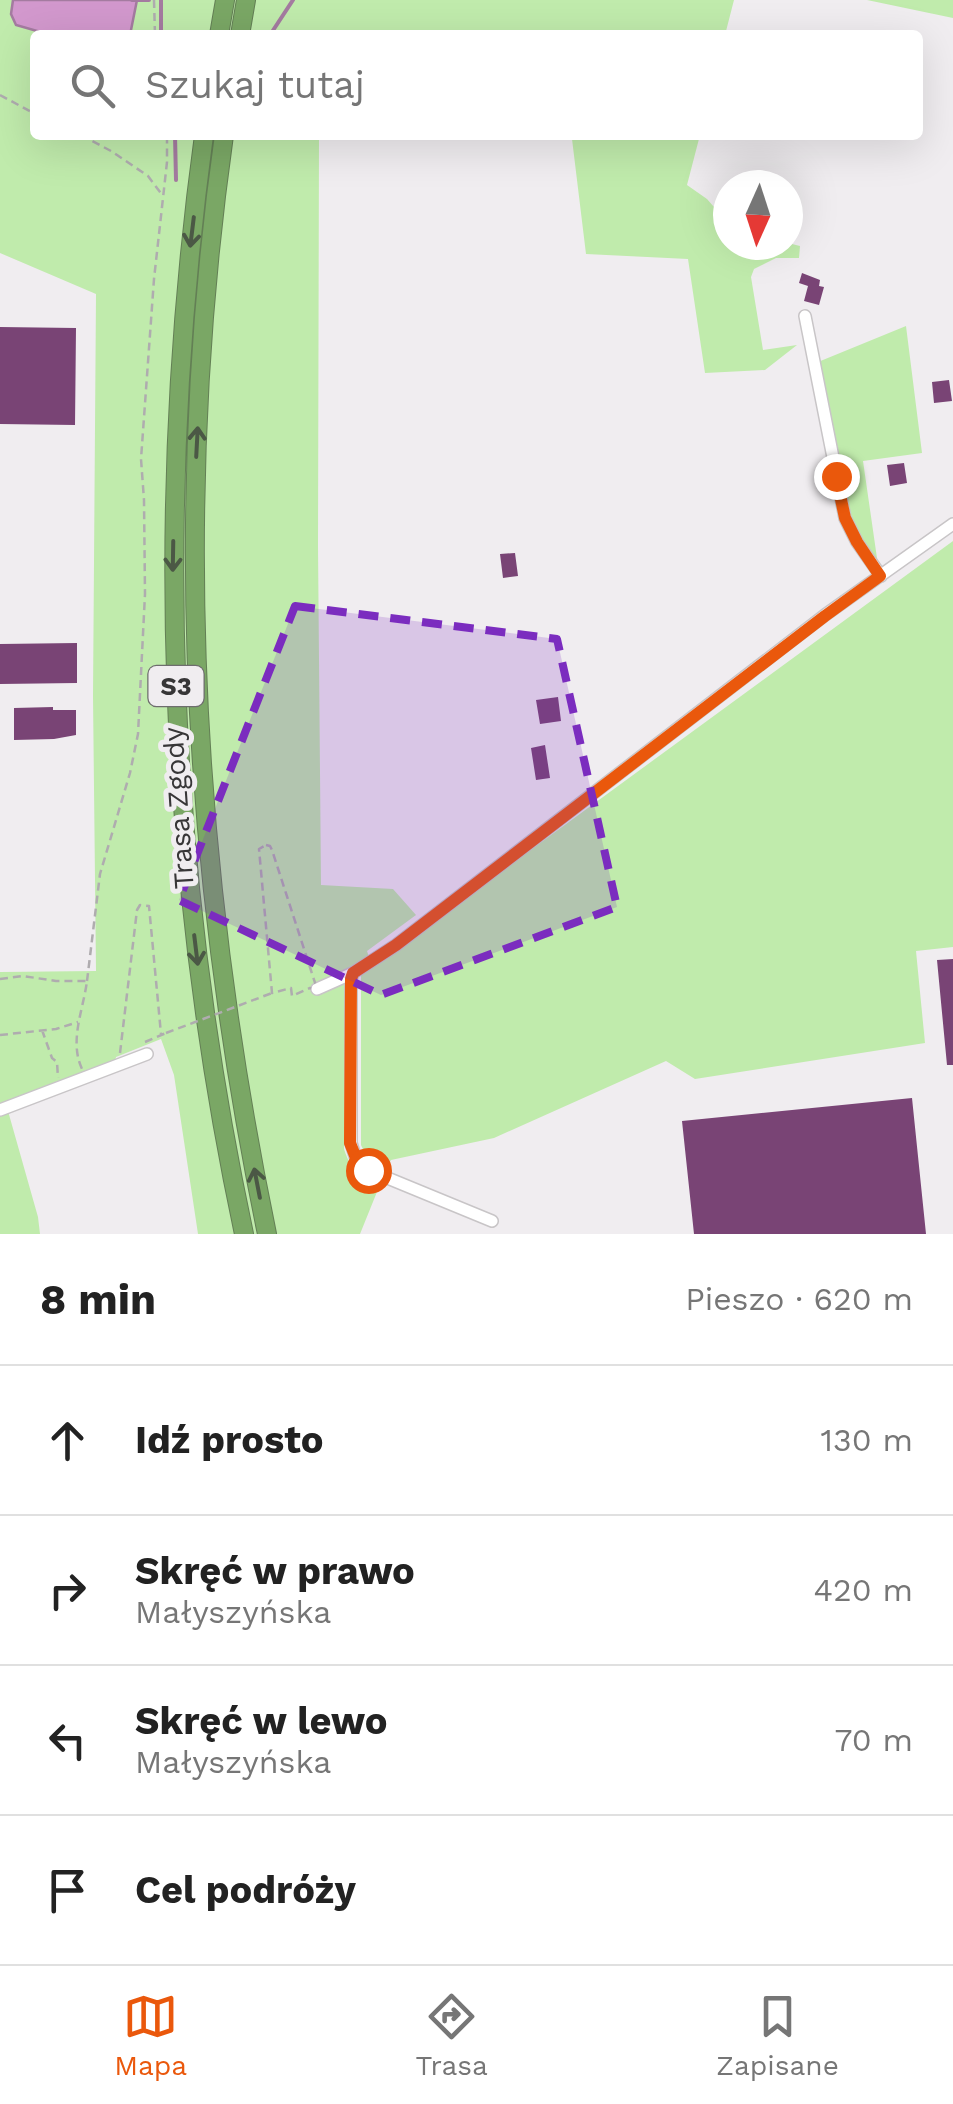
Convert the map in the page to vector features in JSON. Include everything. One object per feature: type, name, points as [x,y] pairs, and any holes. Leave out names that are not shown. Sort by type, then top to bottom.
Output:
[{"type":"highway","points":[[220,30],[225,0]]},
{"type":"highway","points":[[241,30],[246,0]]},
{"type":"highway","name":"Trasa Zgody","points":[[203,140],[179,369],[174,499],[175,674],[193,925],[224,1133],[244,1234]]},
{"type":"highway","name":"Trasa Zgody","points":[[223,140],[200,370],[197,675],[202,782],[224,996],[267,1234]]},
{"type":"street","points":[[805,316],[845,518],[880,576]]},
{"type":"street","points":[[316,985],[353,973],[396,945],[825,616],[953,524]]},
{"type":"street","points":[[353,973],[350,1143],[356,1158],[368,1170],[492,1221]]},
{"type":"street","points":[[0,1110],[146,1051]]},
{"type":"path","points":[[154,0],[155,30]]},
{"type":"path","points":[[0,95],[30,111]]},
{"type":"path","points":[[91,140],[148,176],[163,198]]},
{"type":"path","points":[[86,1078],[77,1058],[76,1038],[100,874],[138,734],[146,576],[141,459],[167,140]]},
{"type":"path","points":[[146,1051],[144,1043],[164,1034],[272,993],[291,988],[292,996],[316,985],[272,850],[266,845],[260,849],[272,993]]},
{"type":"path","points":[[120,1056],[137,910],[147,904],[164,1034]]},
{"type":"path","points":[[0,978],[87,981]]},
{"type":"path","points":[[0,1035],[80,1022]]},
{"type":"path","points":[[42,1029],[57,1062],[58,1088]]},
{"type":"highlighted area","points":[[295,606],[557,639],[617,907],[381,995],[179,900]]},
{"type":"green space","points":[[0,0],[734,0],[726,30],[30,30],[30,140],[319,140],[321,885],[393,889],[416,915],[367,951],[369,957],[347,970],[344,987],[344,1149],[357,1172],[381,1182],[360,1234],[198,1234],[174,1075],[161,1039],[0,1105],[0,972],[96,971],[96,294],[0,253]]},
{"type":"green space","points":[[867,0],[953,0],[953,18]]},
{"type":"green space","points":[[572,140],[699,140],[687,185],[713,206],[713,260],[772,260],[754,269],[751,277],[763,350],[797,345],[765,370],[705,373],[688,259],[586,254]]},
{"type":"green space","points":[[906,326],[922,453],[863,461],[878,565],[846,514],[818,362]]},
{"type":"green space","points":[[953,541],[953,947],[916,951],[925,1043],[695,1079],[666,1061],[494,1138],[391,1160],[388,1165],[369,1156],[361,1145],[361,974]]},
{"type":"green space","points":[[8,1111],[40,1234],[0,1234],[0,1114]]},
{"type":"shaded area","points":[[13,0],[137,0],[131,30],[34,30],[16,25],[11,14]]},
{"type":"building","points":[[802,273],[820,280],[819,286],[824,287],[819,305],[804,301],[808,286],[799,283]]},
{"type":"building","points":[[0,327],[76,328],[75,425],[0,424]]},
{"type":"building","points":[[949,380],[952,401],[934,403],[932,382]]},
{"type":"building","points":[[904,463],[907,483],[890,486],[887,465]]},
{"type":"building","points":[[515,553],[518,576],[503,578],[500,554]]},
{"type":"building","points":[[77,643],[77,683],[0,684],[0,644]]},
{"type":"building","points":[[558,697],[561,721],[540,724],[536,700]]},
{"type":"building","points":[[14,708],[76,710],[76,735],[14,740]]},
{"type":"building","points":[[545,745],[550,778],[536,780],[531,748]]},
{"type":"building","points":[[953,959],[953,1065],[947,1065],[937,960]]},
{"type":"building","points":[[912,1098],[926,1234],[694,1234],[682,1121]]},
{"type":"waterway","points":[[132,0],[149,0]]},
{"type":"waterway","points":[[161,0],[161,30]]},
{"type":"waterway","points":[[273,30],[293,0]]},
{"type":"waterway","points":[[175,140],[176,180]]},
{"type":"route","points":[[368,1170],[353,1154],[350,1143],[353,973],[396,945],[880,576],[845,518],[836,476]]}]
